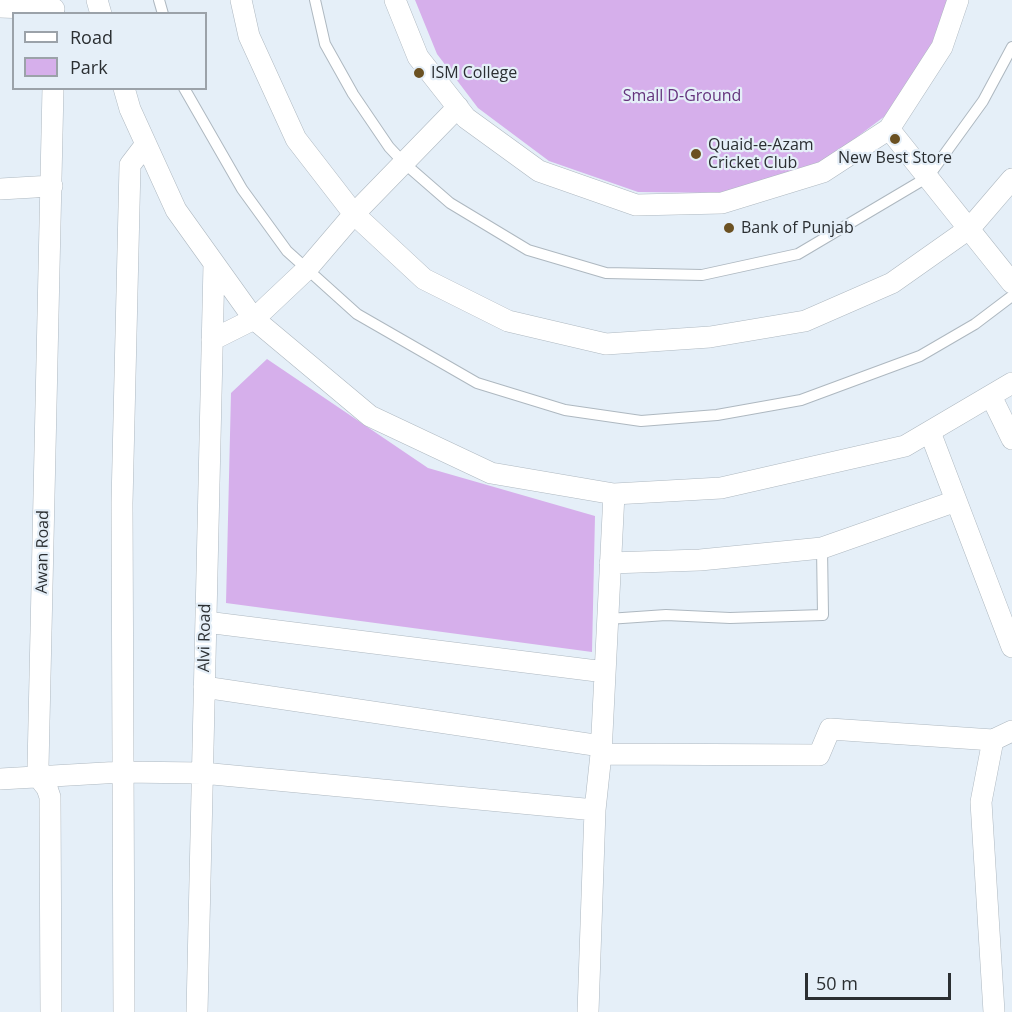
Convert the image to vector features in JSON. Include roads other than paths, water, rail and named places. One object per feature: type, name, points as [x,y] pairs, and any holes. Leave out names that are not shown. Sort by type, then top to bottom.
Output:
[{"type":"street","points":[[241,0],[249,36],[296,139],[354,214],[424,279],[508,321],[606,344],[710,337],[805,321],[892,284],[970,228],[1012,179]]},
{"type":"street","points":[[395,0],[418,57],[466,118],[538,171],[636,205],[722,203],[823,172],[889,129],[942,47],[958,0]]},
{"type":"street","points":[[0,7],[54,7]]},
{"type":"street","name":"Awan Road","points":[[51,1012],[50,797],[40,779],[53,90]]},
{"type":"street","points":[[125,90],[176,210],[254,319],[370,416],[491,472],[614,494],[721,488],[905,446],[1012,383]]},
{"type":"street","points":[[212,340],[254,319],[306,269],[354,214],[458,108]]},
{"type":"street","points":[[889,129],[1012,283]]},
{"type":"street","points":[[124,1012],[122,503],[130,165],[146,144]]},
{"type":"street","points":[[0,189],[52,186]]},
{"type":"street","name":"Alvi Road","points":[[197,1012],[214,264]]},
{"type":"street","points":[[991,396],[1012,439]]},
{"type":"street","points":[[930,432],[1012,648]]},
{"type":"street","points":[[588,1012],[595,810],[601,750],[614,494]]},
{"type":"street","points":[[610,563],[700,560],[822,548],[956,501]]},
{"type":"street","points":[[206,622],[605,672]]},
{"type":"street","points":[[204,687],[601,750],[819,755],[830,729],[1003,736],[981,802],[994,1012]]},
{"type":"street","points":[[0,779],[40,779],[122,772],[202,773],[595,810]]},
{"type":"lane","points":[[315,0],[326,44],[347,84],[389,147],[404,163],[450,203],[528,250],[606,273],[702,275],[798,254],[928,177],[983,101],[1012,46]]},
{"type":"lane","points":[[185,90],[242,189],[287,251],[357,314],[477,383],[565,410],[641,421],[717,415],[801,400],[920,356],[975,324],[1012,296]]},
{"type":"lane","points":[[608,619],[666,615],[730,618],[823,615],[822,548]]},
{"type":"place","name":"ISM College","points":[[419,73]]},
{"type":"place","name":"New Best Store","points":[[895,139]]},
{"type":"place","name":"Quaid-e-Azam Cricket Club","points":[[696,154]]},
{"type":"place","name":"Bank of Punjab","points":[[729,228]]},
{"type":"park label","name":"Small D-Ground","points":[[682,96]]}]
